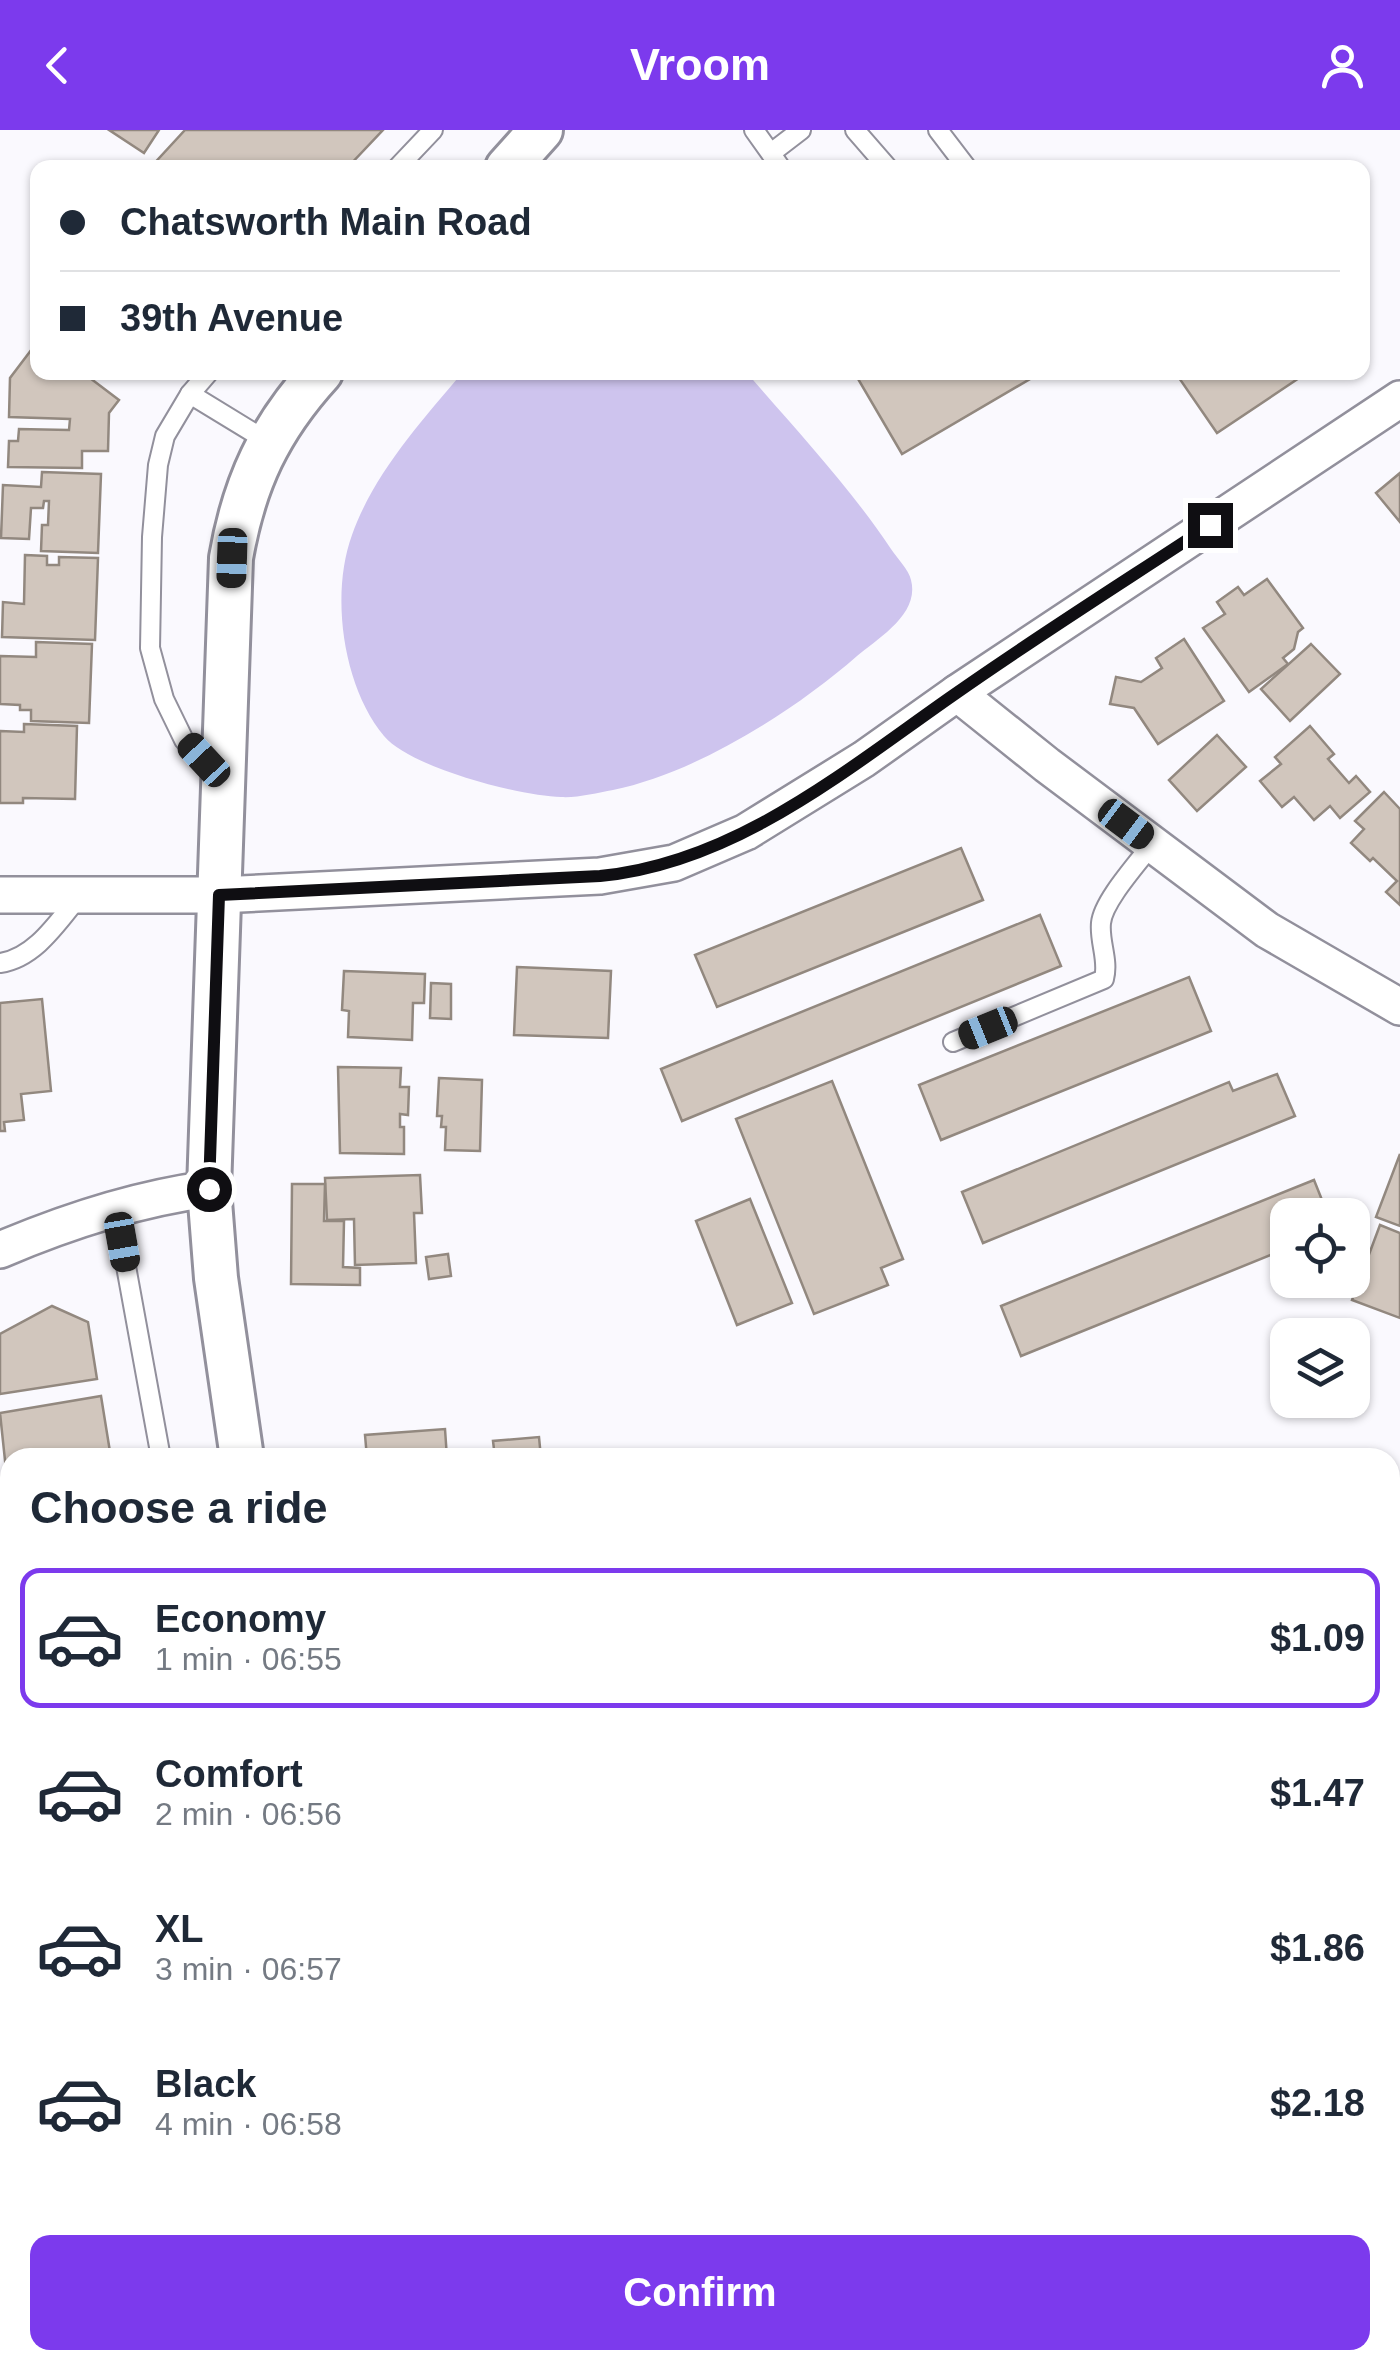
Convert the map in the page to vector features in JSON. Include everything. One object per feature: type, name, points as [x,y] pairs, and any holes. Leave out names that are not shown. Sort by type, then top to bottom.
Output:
[{"type":"street","points":[[514,160],[541,130]]},
{"type":"street","points":[[241,1448],[216,1278],[209,1189],[232,558],[244,500],[267,442],[314,380]]},
{"type":"street","points":[[0,895],[219,895],[600,876],[674,863],[746,832],[864,759],[957,692],[1400,399]]},
{"type":"street","points":[[957,692],[1267,930],[1400,1006]]},
{"type":"street","points":[[0,1250],[115,1206],[209,1189]]},
{"type":"lane","points":[[405,160],[433,130]]},
{"type":"lane","points":[[754,130],[776,160],[801,130]]},
{"type":"lane","points":[[856,130],[881,160]]},
{"type":"lane","points":[[938,130],[961,160]]},
{"type":"lane","points":[[202,380],[165,436],[158,465],[150,648],[164,699],[184,740],[223,781]]},
{"type":"lane","points":[[190,394],[267,442]]},
{"type":"lane","points":[[954,1042],[1093,986],[1104,978],[1101,918],[1152,843]]},
{"type":"lane","points":[[0,964],[23,956],[36,946],[82,894]]},
{"type":"lane","points":[[115,1206],[159,1448]]},
{"type":"shaded area","points":[[456,380],[753,380],[840,481],[905,568],[911,580],[909,604],[886,633],[774,719],[710,755],[645,782],[567,797],[494,786],[441,769],[398,748],[370,716],[350,667],[342,612],[345,559],[361,512],[400,449]]},
{"type":"building","points":[[109,130],[159,130],[144,153]]},
{"type":"building","points":[[185,130],[383,130],[355,160],[157,160]]},
{"type":"building","points":[[30,352],[30,380],[93,380],[119,400],[109,413],[108,451],[82,451],[82,468],[8,467],[9,441],[18,441],[19,429],[69,430],[70,419],[9,417],[10,378]]},
{"type":"building","points":[[859,380],[1028,380],[902,454]]},
{"type":"building","points":[[1180,380],[1296,380],[1217,433]]},
{"type":"building","points":[[42,472],[101,474],[98,553],[41,551],[42,525],[48,525],[49,501],[44,501],[43,508],[31,508],[29,539],[1,538],[3,485],[41,487]]},
{"type":"building","points":[[1400,473],[1400,522],[1376,493]]},
{"type":"building","points":[[25,555],[47,556],[47,565],[59,565],[59,557],[98,558],[95,640],[2,637],[3,602],[24,604]]},
{"type":"building","points":[[1267,579],[1303,628],[1298,632],[1294,649],[1283,658],[1288,664],[1249,692],[1203,628],[1225,614],[1217,602],[1238,587],[1244,595]]},
{"type":"building","points":[[1184,639],[1224,701],[1158,744],[1134,708],[1110,704],[1116,677],[1141,682],[1162,668],[1156,658]]},
{"type":"building","points":[[36,642],[92,644],[89,723],[31,721],[31,710],[0,704],[0,656],[36,657]]},
{"type":"building","points":[[1311,644],[1340,674],[1290,721],[1261,689]]},
{"type":"building","points":[[24,724],[77,726],[75,799],[23,798],[23,803],[0,803],[0,731],[24,732]]},
{"type":"building","points":[[1310,726],[1334,754],[1328,759],[1349,783],[1356,776],[1370,792],[1340,818],[1330,806],[1314,820],[1294,797],[1282,807],[1260,781],[1281,764],[1275,757]]},
{"type":"building","points":[[1217,735],[1246,767],[1197,811],[1169,780]]},
{"type":"building","points":[[1384,792],[1400,809],[1400,905],[1386,892],[1397,881],[1351,843],[1364,829],[1355,821]]},
{"type":"building","points":[[961,848],[983,900],[717,1007],[695,955]]},
{"type":"building","points":[[1040,915],[1061,966],[682,1121],[661,1069]]},
{"type":"building","points":[[517,967],[611,971],[608,1038],[514,1035]]},
{"type":"building","points":[[344,971],[425,974],[424,1003],[413,1003],[412,1040],[348,1037],[349,1011],[342,1010]]},
{"type":"building","points":[[1189,977],[1211,1031],[941,1140],[919,1085]]},
{"type":"building","points":[[431,983],[451,984],[451,1019],[430,1018]]},
{"type":"building","points":[[42,999],[51,1091],[21,1094],[24,1120],[4,1122],[5,1131],[0,1131],[0,1003]]},
{"type":"building","points":[[338,1067],[401,1068],[400,1087],[409,1087],[408,1115],[400,1114],[404,1154],[340,1153]]},
{"type":"building","points":[[1277,1074],[1295,1116],[983,1243],[962,1192],[1229,1082],[1233,1091]]},
{"type":"building","points":[[439,1078],[482,1080],[480,1151],[445,1150],[446,1127],[441,1127],[442,1116],[437,1116]]},
{"type":"building","points":[[832,1081],[903,1259],[881,1268],[888,1285],[814,1314],[736,1119]]},
{"type":"building","points":[[1400,1154],[1400,1226],[1376,1217]]},
{"type":"building","points":[[420,1175],[422,1213],[414,1213],[416,1263],[355,1265],[354,1219],[327,1220],[325,1178]]},
{"type":"building","points":[[1314,1180],[1321,1198],[1270,1198],[1270,1255],[1021,1356],[1001,1306]]},
{"type":"building","points":[[292,1184],[325,1184],[324,1221],[344,1221],[343,1267],[360,1268],[360,1285],[291,1284]]},
{"type":"building","points":[[750,1199],[792,1303],[737,1325],[696,1221]]},
{"type":"building","points":[[1380,1225],[1400,1233],[1400,1318],[1352,1300],[1370,1298],[1370,1252]]},
{"type":"building","points":[[448,1254],[451,1276],[429,1279],[426,1257]]},
{"type":"building","points":[[52,1306],[88,1322],[97,1379],[0,1394],[0,1334]]},
{"type":"building","points":[[101,1396],[109,1448],[4,1448],[0,1413]]},
{"type":"building","points":[[445,1429],[446,1448],[366,1448],[365,1435]]},
{"type":"building","points":[[539,1437],[540,1448],[494,1448],[493,1441]]},
{"type":"route","points":[[209,1189],[219,895],[600,876],[674,863],[704,852],[746,832],[864,759],[957,692],[1210,525]]}]
